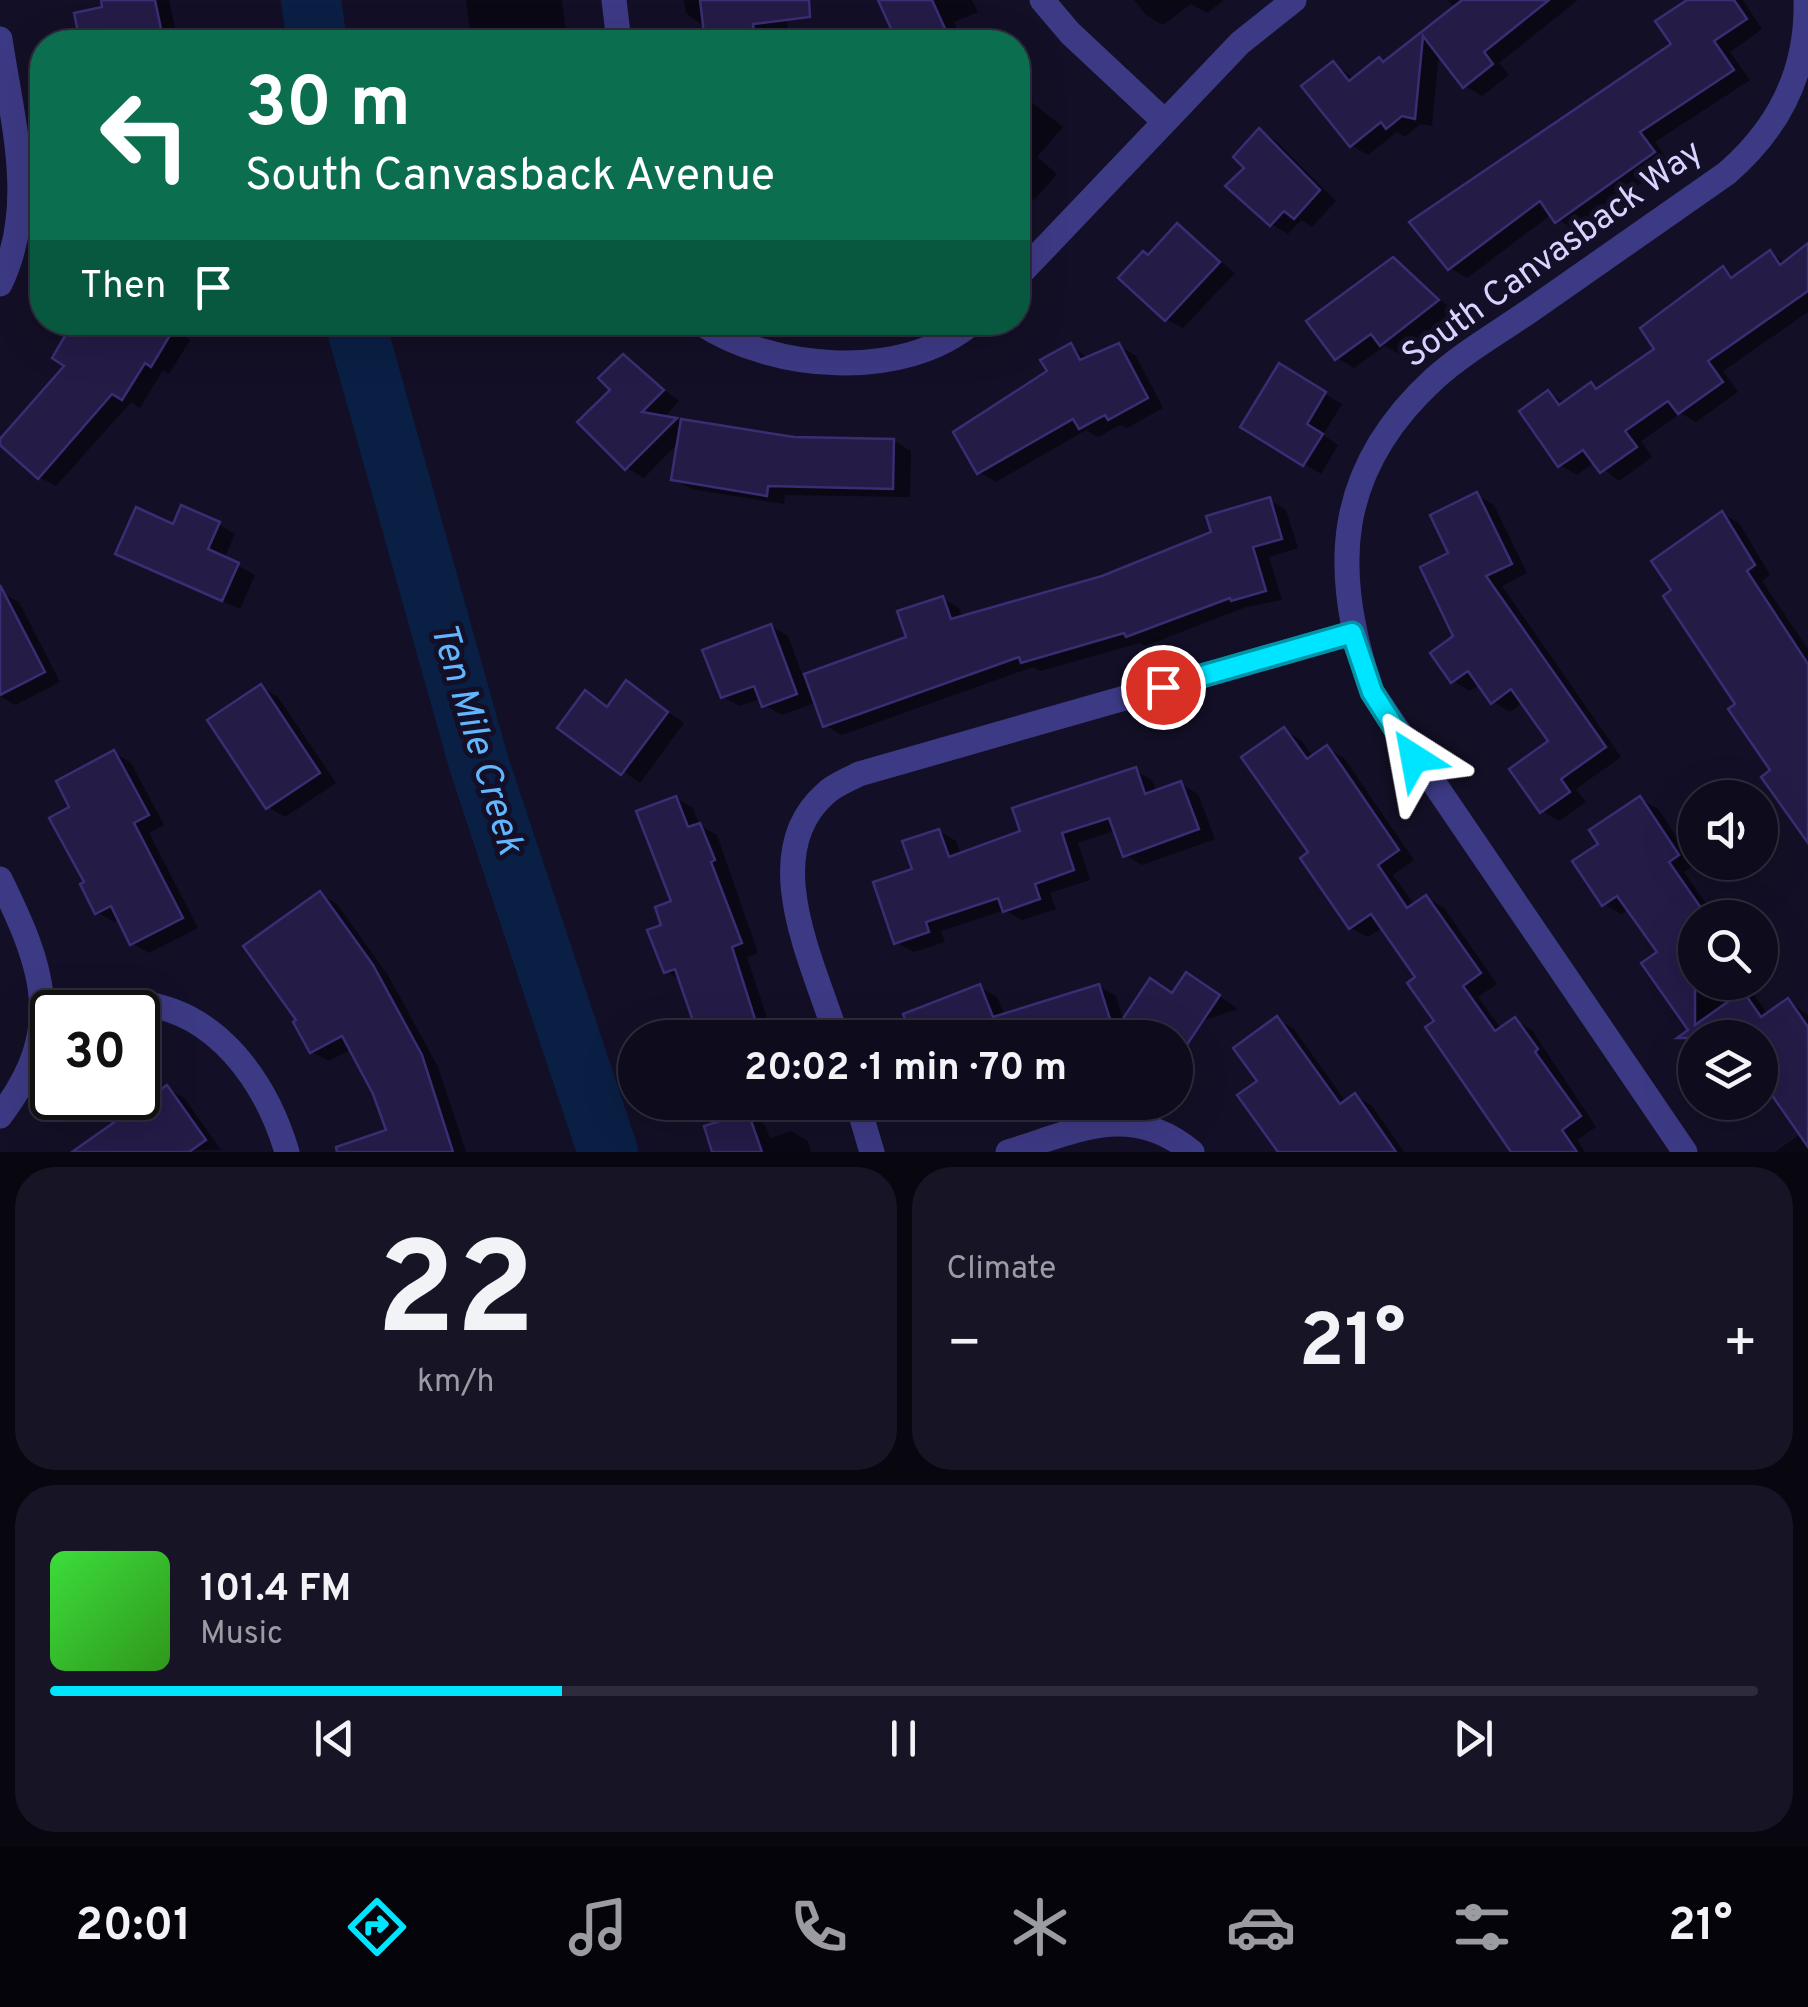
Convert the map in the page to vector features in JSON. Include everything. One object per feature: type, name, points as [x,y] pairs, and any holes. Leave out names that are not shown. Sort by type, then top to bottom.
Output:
[{"type":"street","points":[[614,0],[618,30]]},
{"type":"street","points":[[1042,0],[1070,32],[1164,121]]},
{"type":"street","points":[[1030,263],[1240,43],[1294,0]]},
{"type":"street","name":"South Canvasback Way","points":[[1685,1152],[1372,692],[1352,633],[1345,578],[1347,540],[1362,484],[1386,434],[1437,376],[1728,172],[1757,147],[1780,117],[1796,82],[1806,45],[1806,0]]},
{"type":"street","points":[[0,39],[22,186],[20,224],[0,284]]},
{"type":"street","points":[[718,335],[760,352],[847,363],[885,362],[922,353],[952,335]]},
{"type":"street","points":[[832,1020],[794,896],[790,858],[802,822],[826,792],[859,774],[1352,633]]},
{"type":"street","points":[[0,879],[34,950],[41,990]]},
{"type":"street","points":[[160,1010],[212,1032],[242,1060],[278,1124],[287,1152]]},
{"type":"street","points":[[0,1116],[30,1062]]},
{"type":"street","points":[[862,1120],[872,1152]]},
{"type":"street","points":[[1008,1152],[1095,1126],[1132,1122],[1168,1132],[1192,1152]]},
{"type":"building","points":[[101,0],[155,0],[161,30],[78,30],[74,13],[102,7]]},
{"type":"building","points":[[700,0],[809,0],[810,17],[753,24],[754,30],[704,30]]},
{"type":"building","points":[[878,0],[932,0],[946,30],[892,30]]},
{"type":"building","points":[[1462,0],[1549,0],[1484,52],[1493,64],[1463,88],[1423,36],[1415,119],[1402,116],[1386,129],[1381,122],[1350,147],[1301,86],[1333,61],[1349,81],[1379,57],[1383,62]]},
{"type":"building","points":[[1687,0],[1734,0],[1747,19],[1714,41],[1734,70],[1640,132],[1655,152],[1555,223],[1540,201],[1448,270],[1409,222],[1671,44],[1655,21]]},
{"type":"building","points":[[1259,128],[1320,190],[1294,219],[1284,211],[1270,226],[1225,186],[1244,168],[1233,157]]},
{"type":"building","points":[[1177,223],[1220,262],[1165,321],[1118,278],[1143,251],[1148,255]]},
{"type":"building","points":[[1808,243],[1808,291],[1708,361],[1723,382],[1678,414],[1668,401],[1625,431],[1637,447],[1600,473],[1583,450],[1558,467],[1519,411],[1548,390],[1559,405],[1591,382],[1596,389],[1654,349],[1640,328],[1723,266],[1731,278],[1770,250],[1780,265]]},
{"type":"building","points":[[1393,257],[1439,300],[1380,346],[1371,334],[1335,360],[1306,321]]},
{"type":"building","points":[[65,335],[170,335],[151,367],[145,363],[122,400],[112,394],[38,479],[0,445],[0,439],[64,366],[52,358]]},
{"type":"building","points":[[1071,343],[1080,360],[1119,343],[1148,398],[1108,420],[1105,415],[1079,429],[1073,419],[977,474],[953,432],[1047,371],[1040,360]]},
{"type":"building","points":[[623,354],[664,390],[642,412],[677,418],[625,470],[577,422],[610,390],[598,378]]},
{"type":"building","points":[[1279,363],[1326,392],[1307,424],[1323,434],[1303,466],[1240,427]]},
{"type":"building","points":[[681,419],[794,437],[894,439],[893,489],[768,486],[767,496],[671,480]]},
{"type":"building","points":[[1477,492],[1512,564],[1486,576],[1606,747],[1561,779],[1570,792],[1540,813],[1509,769],[1548,741],[1511,689],[1491,704],[1468,671],[1451,683],[1430,653],[1453,636],[1420,567],[1448,553],[1430,515]]},
{"type":"building","points":[[1270,497],[1282,539],[1253,547],[1266,591],[1231,601],[1230,598],[1126,637],[1124,633],[1021,663],[1019,657],[823,727],[804,674],[906,637],[897,611],[943,596],[951,619],[1102,576],[1211,532],[1206,516]]},
{"type":"building","points":[[181,505],[220,522],[208,549],[239,563],[222,601],[115,554],[136,507],[173,524]]},
{"type":"building","points":[[1722,511],[1755,565],[1747,571],[1808,664],[1808,843],[1778,801],[1778,780],[1761,777],[1770,770],[1728,709],[1735,704],[1663,596],[1671,590],[1651,561]]},
{"type":"building","points":[[0,585],[45,672],[0,695]]},
{"type":"building","points":[[771,624],[797,694],[762,707],[754,686],[721,698],[702,650]]},
{"type":"building","points":[[626,680],[668,712],[621,775],[557,728],[585,690],[607,707]]},
{"type":"building","points":[[261,684],[320,773],[266,809],[207,720]]},
{"type":"building","points":[[1284,727],[1307,759],[1327,745],[1343,768],[1399,850],[1378,865],[1407,908],[1426,895],[1481,973],[1463,986],[1495,1031],[1515,1017],[1538,1049],[1535,1052],[1581,1116],[1562,1130],[1577,1152],[1511,1152],[1425,1027],[1434,1021],[1407,983],[1415,977],[1371,914],[1349,929],[1300,858],[1308,852],[1241,757]]},
{"type":"building","points":[[114,750],[149,815],[134,823],[183,918],[130,945],[111,906],[95,914],[80,884],[84,882],[49,818],[69,807],[56,781]]},
{"type":"building","points":[[1136,767],[1145,794],[1181,781],[1199,829],[1123,857],[1109,818],[1062,833],[1074,870],[1035,884],[1040,899],[1003,912],[998,898],[926,922],[929,932],[894,944],[873,882],[912,869],[902,841],[939,829],[949,857],[1020,831],[1012,808]]},
{"type":"building","points":[[676,796],[688,827],[700,823],[742,943],[732,947],[755,1020],[693,1020],[675,969],[664,973],[647,930],[661,925],[655,907],[671,901],[636,811]]},
{"type":"building","points":[[1640,796],[1678,853],[1669,862],[1695,900],[1678,900],[1678,1000],[1695,1000],[1695,1020],[1681,1020],[1641,963],[1657,952],[1617,896],[1602,906],[1572,861],[1598,844],[1589,830]]},
{"type":"building","points":[[320,891],[373,965],[422,1055],[453,1152],[337,1152],[336,1147],[386,1130],[373,1094],[342,1036],[310,1053],[293,1022],[296,1020],[243,946]]},
{"type":"building","points":[[1186,972],[1220,995],[1193,1036],[1193,1020],[1122,1020],[1150,978],[1172,993]]},
{"type":"building","points":[[980,984],[993,1017],[1099,984],[1110,1020],[905,1020],[903,1014]]},
{"type":"building","points":[[1788,998],[1808,1027],[1808,1147],[1778,1104],[1778,1020],[1702,1020],[1730,1000],[1749,1000],[1761,1017]]},
{"type":"building","points":[[1277,1016],[1340,1104],[1355,1093],[1396,1152],[1278,1152],[1237,1095],[1257,1081],[1233,1048]]},
{"type":"building","points":[[167,1085],[206,1140],[189,1152],[72,1152],[117,1120],[160,1120],[160,1090]]},
{"type":"building","points":[[723,1120],[751,1120],[762,1152],[712,1152],[704,1126]]},
{"type":"waterway","name":"Ten Mile Creek","points":[[311,0],[315,30]]},
{"type":"waterway","name":"Ten Mile Creek","points":[[359,335],[479,764],[608,1152]]},
{"type":"route","points":[[1163,687],[1352,633],[1372,692],[1414,758]]}]
